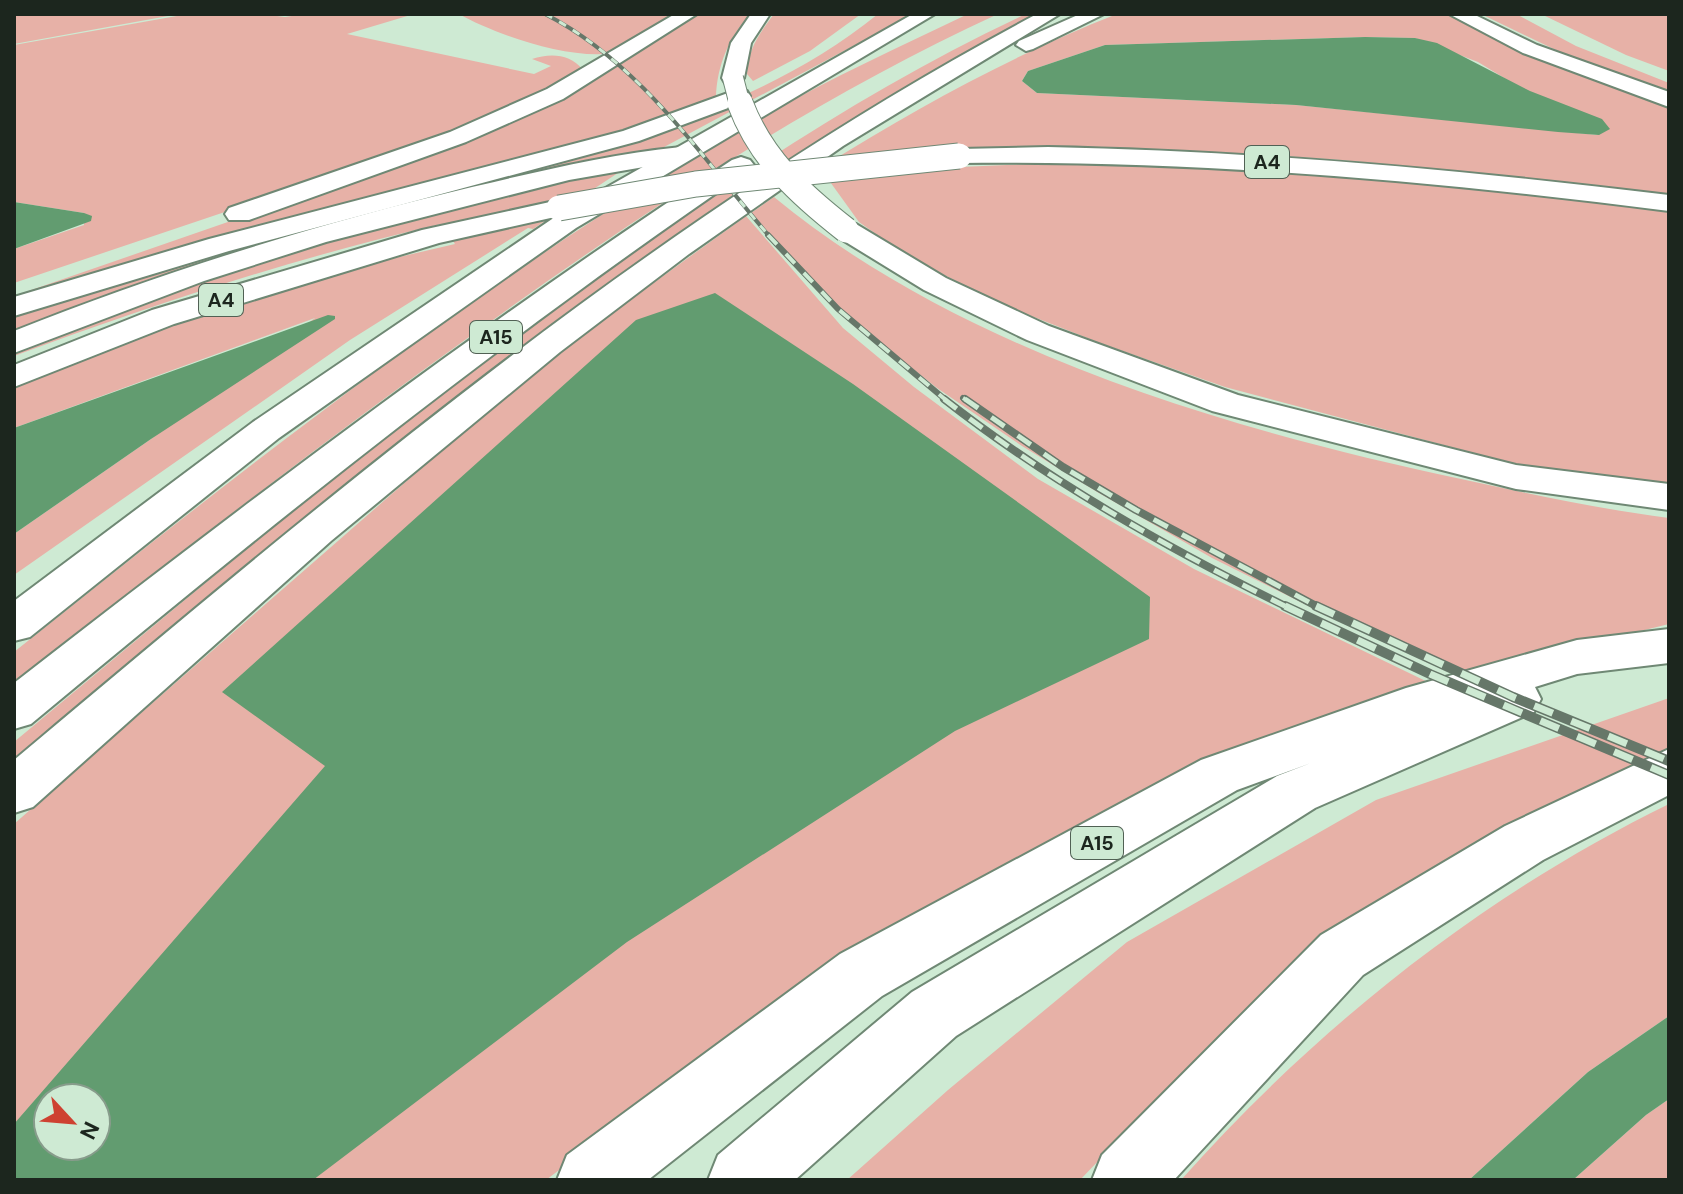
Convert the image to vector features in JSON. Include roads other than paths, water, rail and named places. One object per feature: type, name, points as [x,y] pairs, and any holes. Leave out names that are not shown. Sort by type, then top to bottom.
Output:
[{"type":"main road","points":[[14,291],[458,137],[555,94],[688,14]]},
{"type":"main road","points":[[761,14],[745,32],[734,62],[733,78],[739,107],[752,138],[793,189],[846,230],[935,284],[1038,333],[1225,403],[1516,477],[1669,497]]},
{"type":"main road","points":[[14,307],[219,245],[631,136],[748,93],[801,65],[874,14]]},
{"type":"main road","name":"A15","points":[[14,710],[260,512],[639,231],[838,106],[1012,14]]},
{"type":"main road","name":"A15","points":[[14,791],[244,589],[520,365],[803,159],[928,81],[1051,14]]},
{"type":"main road","name":"A15","points":[[803,159],[1008,54],[1095,14]]},
{"type":"main road","points":[[1458,14],[1530,49],[1669,100]]},
{"type":"main road","name":"A15","points":[[14,625],[266,430],[566,222],[681,154],[934,17]]},
{"type":"main road","points":[[1591,49],[1669,81]]},
{"type":"main road","name":"A4","points":[[14,377],[163,317],[432,236],[559,208],[696,184],[959,156],[1055,153],[1280,163],[1416,174],[1669,203]]},
{"type":"main road","points":[[14,343],[165,286],[358,225],[536,181],[647,157],[681,154]]},
{"type":"main road","name":"A15","points":[[592,1180],[861,975],[1219,775],[1406,707],[1577,657],[1669,646]]},
{"type":"main road","points":[[743,1180],[934,1014],[1296,792],[1523,697],[1669,656]]},
{"type":"main road","points":[[1127,1180],[1342,955],[1524,843],[1669,770]]},
{"type":"railway","points":[[545,14],[579,34],[640,85],[694,144],[770,237]]},
{"type":"railway","points":[[768,235],[838,309],[947,401]]},
{"type":"railway","points":[[963,398],[967,400]]},
{"type":"railway","points":[[944,399],[1068,486],[1199,562],[1286,606]]},
{"type":"railway","points":[[967,400],[1063,467],[1136,510],[1318,607]]},
{"type":"railway","points":[[1286,606],[1430,674],[1669,775]]},
{"type":"railway","points":[[1318,607],[1513,697],[1669,761]]}]
